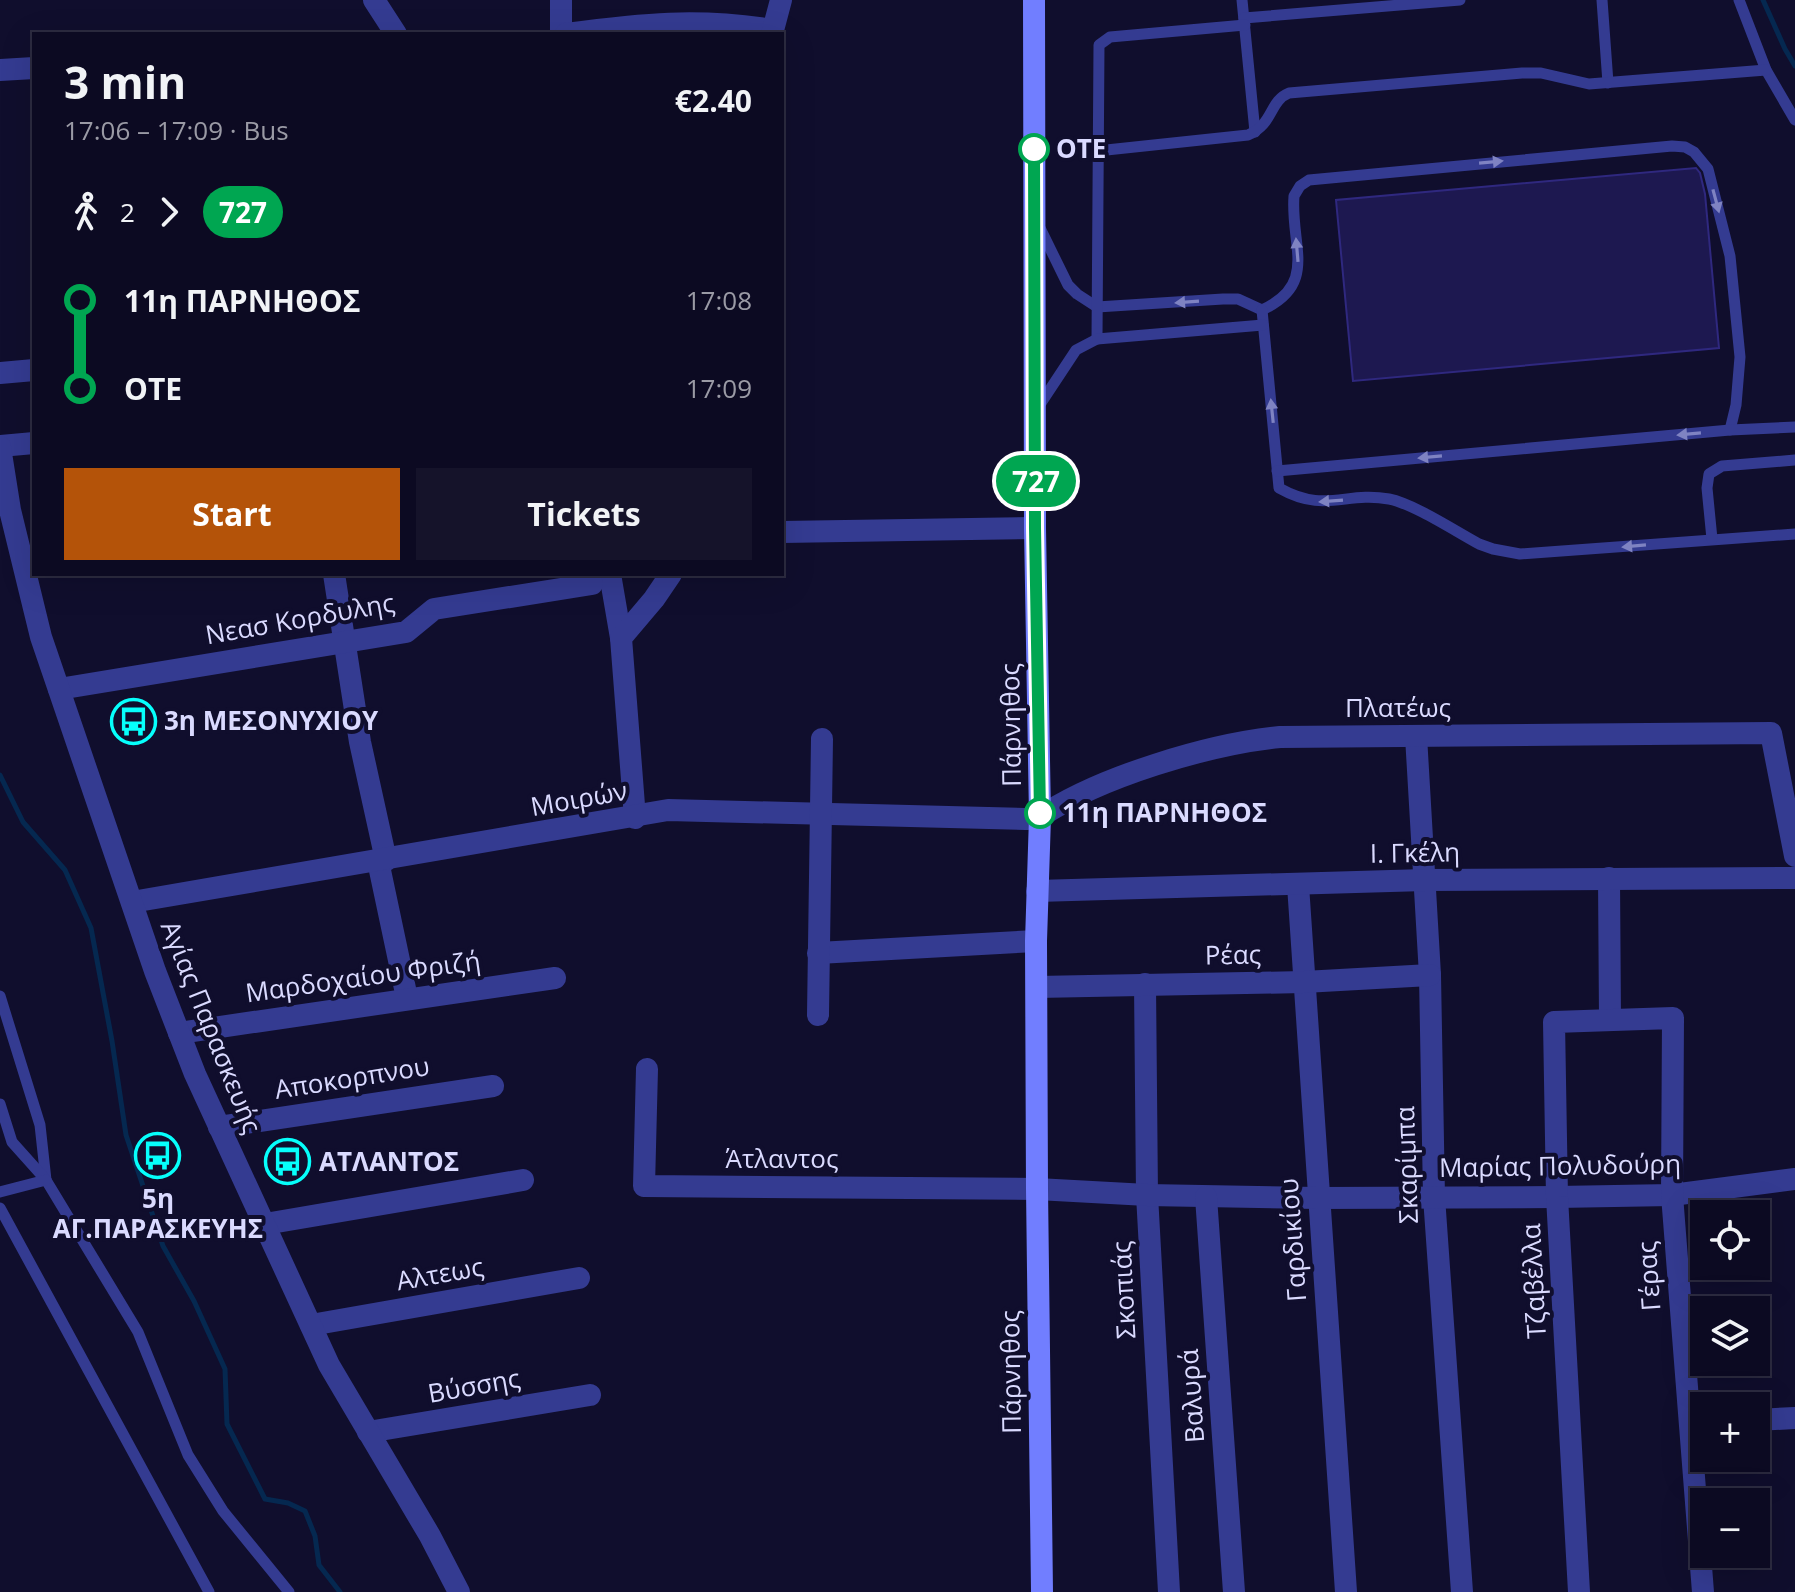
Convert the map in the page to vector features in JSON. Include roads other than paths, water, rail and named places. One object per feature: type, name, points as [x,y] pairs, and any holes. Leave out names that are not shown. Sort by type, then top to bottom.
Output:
[{"type":"main road","name":"Πάρνηθος","points":[[1034,0],[1035,528],[1040,817],[1036,941],[1037,1189],[1042,1592]]},
{"type":"street","points":[[374,0],[395,32]]},
{"type":"street","points":[[561,0],[564,32]]},
{"type":"street","points":[[584,32],[686,22],[726,23],[773,32],[781,0]]},
{"type":"street","points":[[0,70],[32,68]]},
{"type":"street","points":[[0,373],[32,370]]},
{"type":"street","points":[[0,447],[32,443]]},
{"type":"street","name":"Αγίας Παρασκευής","points":[[0,447],[26,545],[41,637],[179,1033],[329,1365],[430,1536],[459,1592]]},
{"type":"street","points":[[784,532],[1035,528]]},
{"type":"street","points":[[334,576],[360,742],[407,998]]},
{"type":"street","points":[[621,638],[669,576]]},
{"type":"street","points":[[601,579],[621,638],[635,818]]},
{"type":"street","name":"Νεασ Κορδυλης","points":[[59,689],[406,632],[434,609],[601,579]]},
{"type":"street","name":"Πλατέως","points":[[1040,817],[1086,791],[1173,761],[1246,741],[1280,737],[1771,733],[1795,856]]},
{"type":"street","name":"Σκαρίμπα","points":[[1416,736],[1430,975],[1434,1197],[1462,1592]]},
{"type":"street","points":[[818,1015],[822,739]]},
{"type":"street","name":"Μοιρών","points":[[132,902],[668,810],[1040,817]]},
{"type":"street","points":[[1609,878],[1610,1019]]},
{"type":"street","name":"Ι. Γκέλη","points":[[1037,891],[1425,880],[1795,878]]},
{"type":"street","name":"Γαρδικίου","points":[[1298,885],[1346,1592]]},
{"type":"street","points":[[818,953],[1036,941]]},
{"type":"street","name":"Ρέας","points":[[1037,987],[1304,982],[1430,975]]},
{"type":"street","name":"Μαρδοχαίου Φριζή","points":[[179,1033],[555,978]]},
{"type":"street","name":"Σκοπιάς","points":[[1145,984],[1147,1195],[1169,1592]]},
{"type":"street","name":"Γέρας","points":[[1610,1019],[1673,1018],[1672,1195],[1693,1392]]},
{"type":"street","name":"Τζαβέλλα","points":[[1579,1592],[1557,1197],[1554,1022],[1610,1019]]},
{"type":"street","name":"Άτλαντος","points":[[647,1069],[644,1186],[1037,1189]]},
{"type":"street","name":"Αποκορπνου","points":[[219,1127],[493,1086]]},
{"type":"street","name":"Μαρίας Πολυδούρη","points":[[1037,1189],[1206,1197],[1557,1197],[1672,1195],[1795,1179]]},
{"type":"street","points":[[265,1224],[523,1180]]},
{"type":"street","name":"Βαλυρά","points":[[1206,1197],[1234,1592]]},
{"type":"street","name":"Αλτεως","points":[[311,1325],[579,1278]]},
{"type":"street","name":"Βύσσης","points":[[368,1432],[590,1395]]},
{"type":"street","points":[[1770,1419],[1795,1418]]},
{"type":"street","name":"Γέρας","points":[[1698,1472],[1703,1592]]},
{"type":"lane","points":[[1242,0],[1255,132]]},
{"type":"lane","points":[[1097,339],[1097,52],[1104,39],[1412,2],[1460,0]]},
{"type":"lane","points":[[1602,0],[1608,83]]},
{"type":"lane","points":[[1739,0],[1766,70],[1795,120]]},
{"type":"lane","points":[[1097,151],[1241,137],[1255,132],[1269,120],[1279,99],[1289,93],[1522,73],[1541,73],[1580,84],[1766,70]]},
{"type":"lane","points":[[1262,310],[1286,296],[1298,275],[1294,196],[1300,186],[1309,180],[1685,147],[1694,152],[1708,169],[1730,256],[1740,357],[1738,392],[1730,430]]},
{"type":"lane","points":[[1035,217],[1068,285],[1097,307],[1238,299],[1262,310]]},
{"type":"lane","points":[[1262,310],[1279,488],[1304,501],[1392,500],[1479,544],[1506,553],[1532,554],[1795,534]]},
{"type":"lane","points":[[1037,410],[1067,361],[1085,343],[1097,339],[1263,325]]},
{"type":"lane","points":[[1277,471],[1730,430],[1795,427]]},
{"type":"lane","points":[[1712,539],[1707,488],[1709,474],[1722,466],[1795,460]]},
{"type":"lane","points":[[0,996],[40,1125],[46,1180]]},
{"type":"lane","points":[[0,1104],[12,1142],[46,1180],[138,1332],[188,1455],[223,1511],[289,1592]]},
{"type":"lane","points":[[0,1192],[46,1180]]},
{"type":"lane","points":[[0,1208],[209,1592]]},
{"type":"waterway","points":[[1763,0],[1795,66]]},
{"type":"waterway","points":[[0,775],[23,822],[65,870],[91,928],[126,1135],[163,1246],[194,1301],[225,1369],[227,1424],[265,1499],[288,1503],[305,1511],[315,1536],[319,1565],[340,1592]]},
{"type":"place","name":"ΟΤΕ","points":[[1034,149]]},
{"type":"place","name":"3η ΜΕΣΟΝΥΧΙΟΥ","points":[[133,721]]},
{"type":"place","name":"11η ΠΑΡΝΗΘΟΣ","points":[[1040,813]]},
{"type":"place","name":"5η ΑΓ.ΠΑΡΑΣΚΕΥΗΣ","points":[[158,1156]]},
{"type":"place","name":"ΑΤΛΑΝΤΟΣ","points":[[288,1162]]}]
